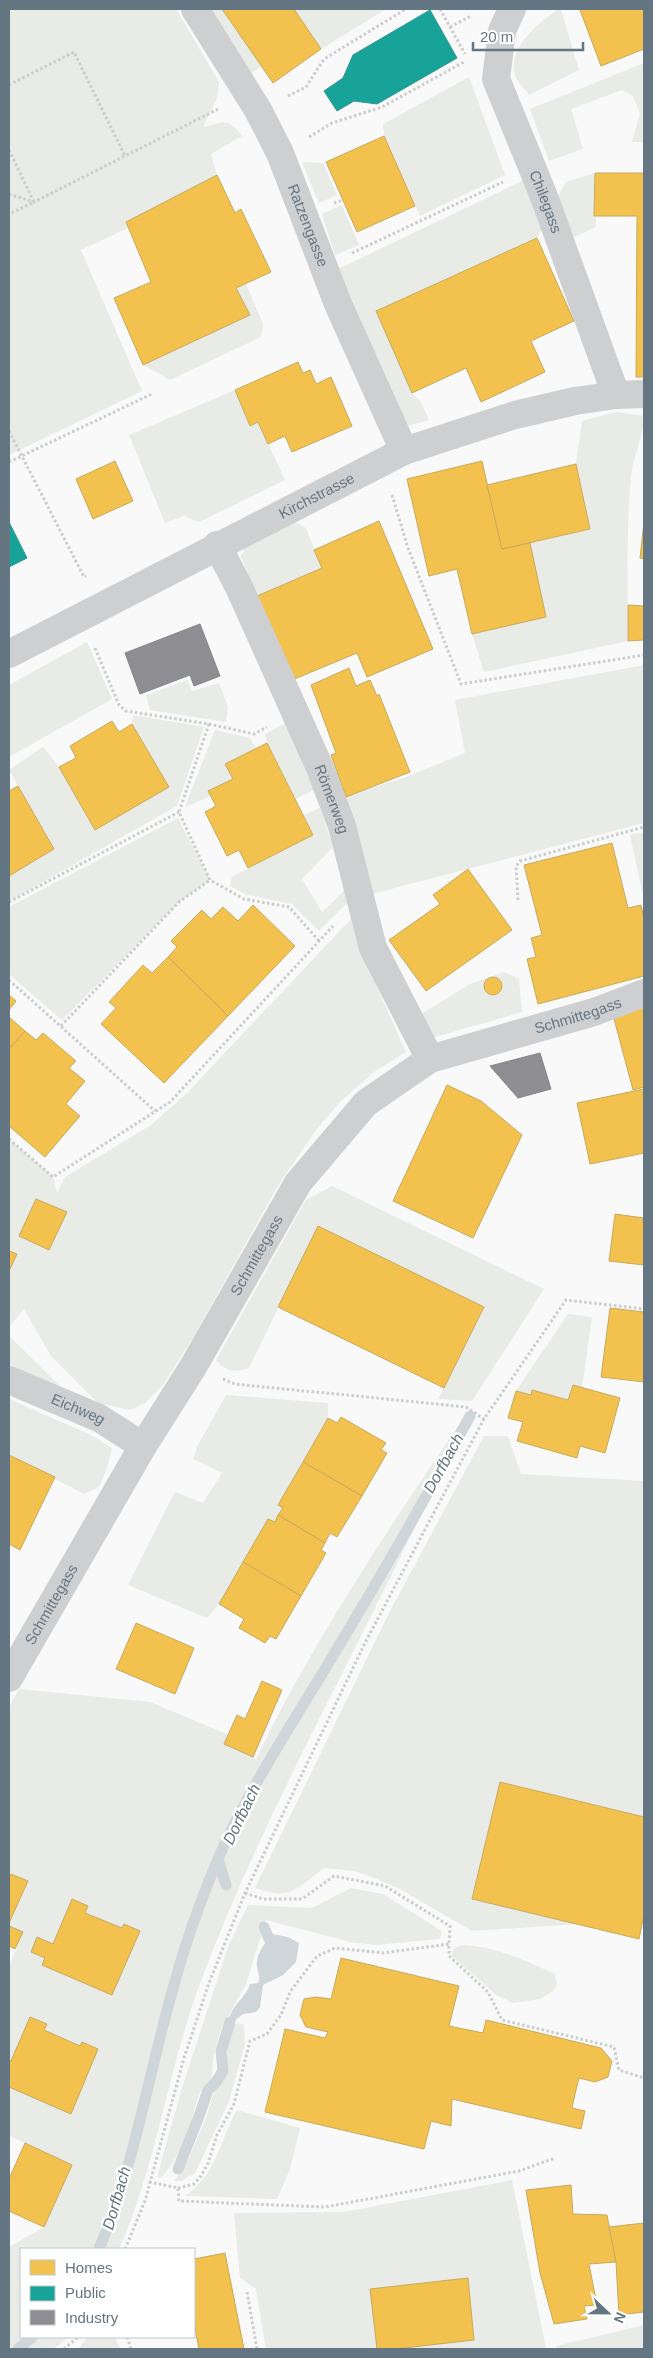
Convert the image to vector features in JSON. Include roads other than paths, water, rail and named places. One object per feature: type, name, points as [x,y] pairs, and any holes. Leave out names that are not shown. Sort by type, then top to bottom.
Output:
[{"type":"street","name":"Ratzengasse","points":[[195,9],[253,102],[280,155],[324,266],[404,451]]},
{"type":"street","name":"Chilegass","points":[[512,9],[502,31],[496,79],[533,168],[616,395]]},
{"type":"street","name":"Kirchstrasse","points":[[9,654],[217,545],[404,451],[515,415],[575,401],[616,395],[644,394]]},
{"type":"street","name":"Römerweg","points":[[217,545],[239,587],[320,768],[342,826],[373,948],[430,1059]]},
{"type":"street","name":"Schmittegass","points":[[9,1678],[143,1446],[193,1367],[298,1183],[366,1103],[430,1059],[594,1012],[644,993]]},
{"type":"street","name":"Eichweg","points":[[9,1380],[99,1418],[143,1446]]},
{"type":"waterway","name":"Dorfbach","points":[[99,2248],[122,2186],[140,2122],[163,2024],[182,1959],[198,1909],[217,1861],[255,1785],[383,1572],[470,1416]]},
{"type":"waterway","points":[[218,1859],[226,1885]]},
{"type":"waterway","points":[[264,1927],[269,1939]]},
{"type":"waterway","points":[[178,2169],[208,2090],[223,2071],[221,2051],[230,2022]]},
{"type":"waterway","name":"Dorfbach","points":[[18,2349],[31,2338]]}]
